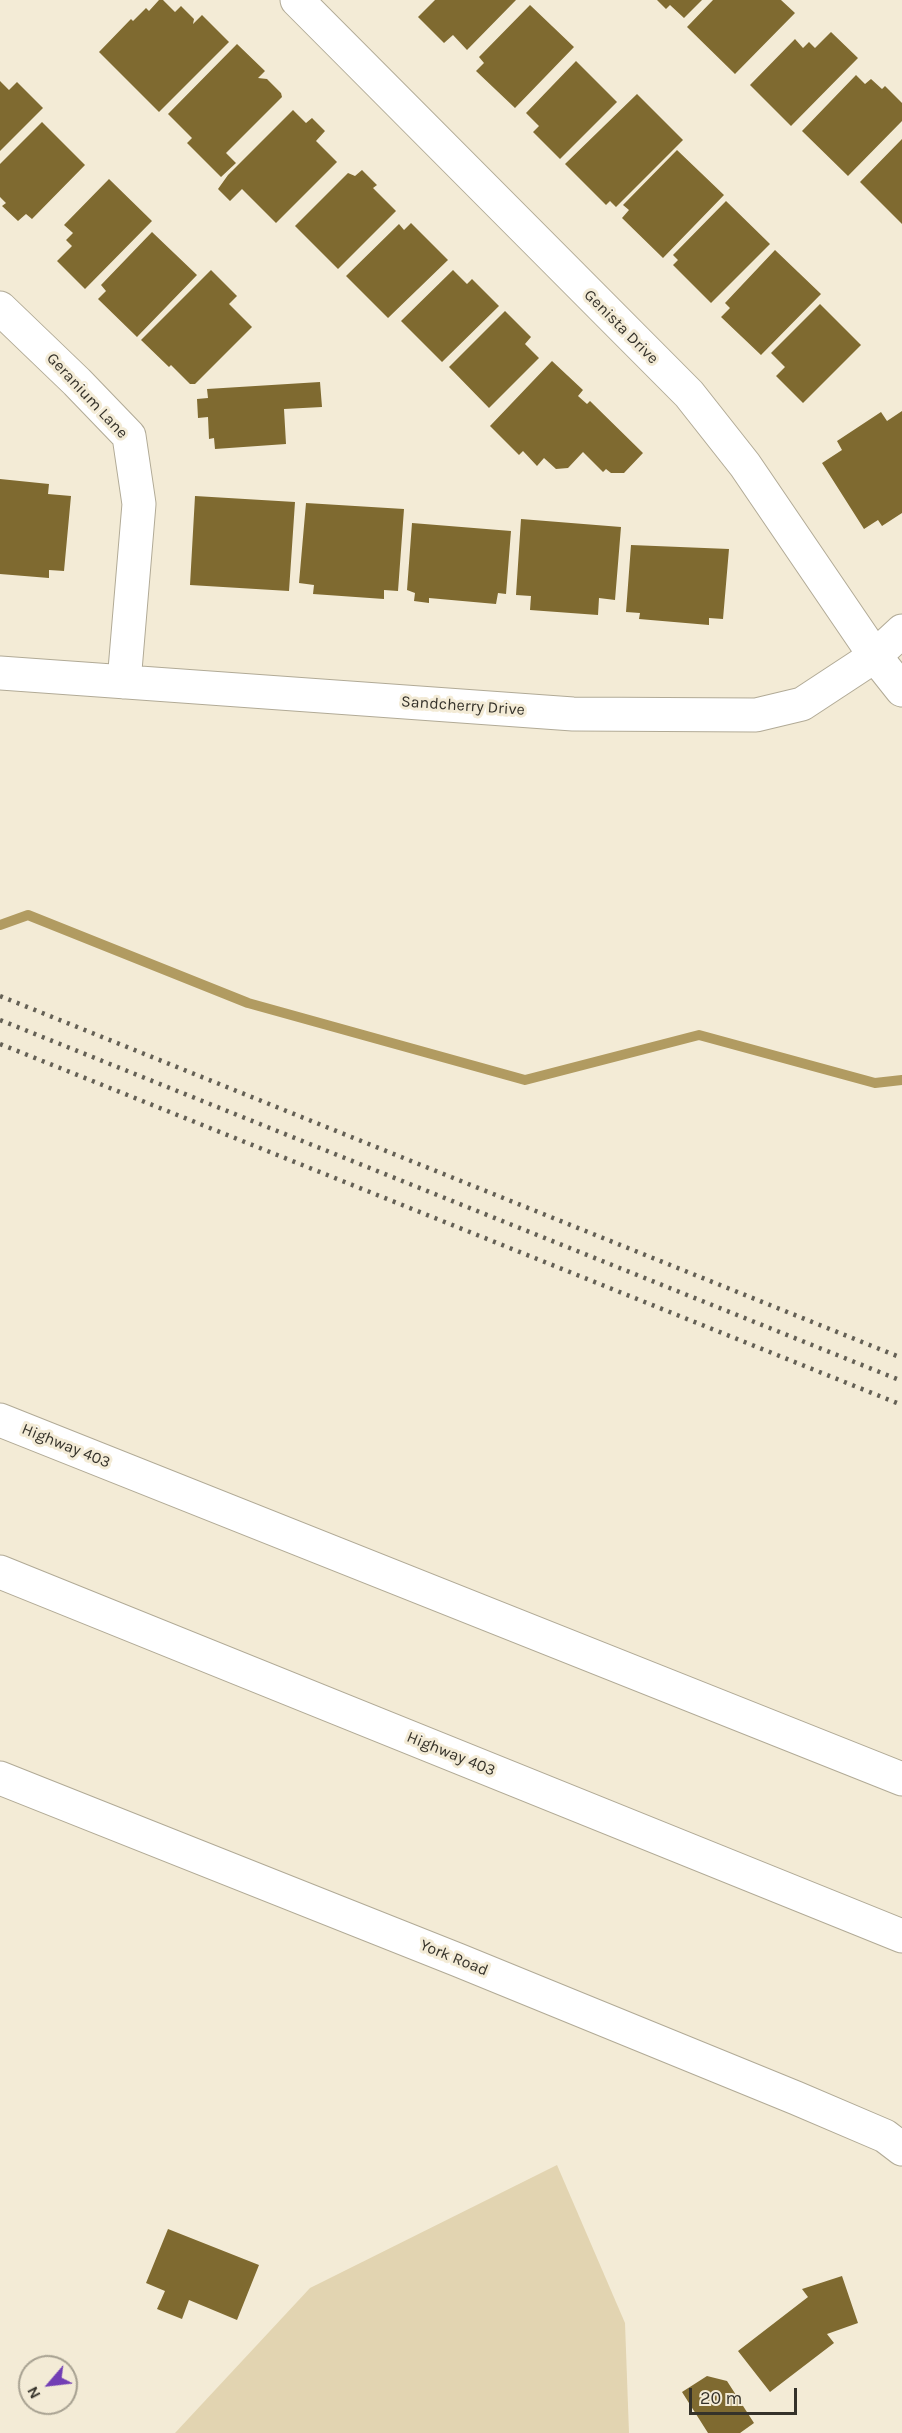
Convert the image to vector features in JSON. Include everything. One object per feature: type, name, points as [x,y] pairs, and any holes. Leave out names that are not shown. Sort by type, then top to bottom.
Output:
[{"type":"main road","name":"Genista Drive","points":[[297,0],[689,394],[745,465],[875,656],[902,690]]},
{"type":"main road","name":"Geranium Lane","points":[[0,308],[129,436],[139,504],[124,682]]},
{"type":"main road","name":"Sandcherry Drive","points":[[0,673],[573,714],[756,715],[802,704],[875,656],[902,631]]},
{"type":"main road","name":"Highway 403","points":[[0,1420],[902,1779]]},
{"type":"main road","name":"Highway 403","points":[[0,1572],[902,1936]]},
{"type":"main road","name":"York Road","points":[[0,1778],[458,1959],[796,2097],[885,2136],[902,2149]]},
{"type":"shaded area","points":[[557,2165],[625,2323],[629,2433],[175,2433],[310,2288]]},
{"type":"building","points":[[159,0],[163,0],[175,12],[181,6],[194,19],[193,24],[202,15],[229,42],[159,112],[99,52],[131,19],[133,21],[146,8],[149,11]]},
{"type":"building","points":[[435,0],[516,0],[467,50],[453,35],[444,43],[418,17]]},
{"type":"building","points":[[657,0],[702,0],[684,18],[670,5],[666,9]]},
{"type":"building","points":[[713,0],[781,0],[795,13],[735,74],[687,27]]},
{"type":"building","points":[[530,5],[574,47],[515,108],[476,71],[484,63],[479,57]]},
{"type":"building","points":[[831,32],[858,58],[791,126],[750,85],[795,39],[803,48],[809,42],[815,48]]},
{"type":"building","points":[[237,44],[265,71],[258,78],[267,79],[282,97],[226,153],[236,163],[221,177],[187,143],[192,138],[168,114]]},
{"type":"building","points":[[576,61],[617,102],[560,159],[533,132],[539,126],[526,113]]},
{"type":"building","points":[[856,75],[865,84],[871,79],[882,89],[885,86],[902,103],[902,121],[848,176],[802,131]]},
{"type":"building","points":[[0,81],[9,90],[17,82],[43,108],[0,151]]},
{"type":"building","points":[[637,94],[683,140],[616,207],[610,201],[606,205],[565,164]]},
{"type":"building","points":[[293,110],[306,123],[312,118],[325,131],[316,141],[337,162],[276,223],[242,189],[230,201],[218,189],[228,175]]},
{"type":"building","points":[[42,122],[85,165],[32,219],[26,214],[18,221],[2,206],[6,203],[0,197],[0,164]]},
{"type":"building","points":[[902,139],[902,224],[860,182]]},
{"type":"building","points":[[677,150],[724,195],[663,258],[622,218],[629,210],[623,205]]},
{"type":"building","points":[[362,170],[377,185],[373,188],[396,211],[338,269],[295,226],[348,173],[355,176]]},
{"type":"building","points":[[109,179],[152,221],[85,289],[57,261],[72,246],[66,240],[73,233],[64,225]]},
{"type":"building","points":[[726,201],[770,244],[711,303],[673,265],[678,260],[673,255]]},
{"type":"building","points":[[411,223],[448,260],[388,318],[346,276],[399,224],[404,230]]},
{"type":"building","points":[[152,232],[197,275],[137,337],[98,299],[106,291],[101,285]]},
{"type":"building","points":[[775,250],[821,294],[761,355],[721,317],[730,308],[725,303]]},
{"type":"building","points":[[211,270],[237,296],[229,304],[252,327],[195,384],[190,384],[141,340]]},
{"type":"building","points":[[453,270],[467,284],[472,279],[499,306],[442,362],[401,321]]},
{"type":"building","points":[[820,304],[861,345],[803,403],[776,376],[785,367],[771,353]]},
{"type":"building","points":[[505,311],[531,337],[525,344],[539,358],[489,408],[449,367]]},
{"type":"building","points":[[552,361],[583,390],[578,396],[587,404],[590,401],[643,453],[624,473],[611,473],[606,469],[603,472],[583,452],[568,468],[556,469],[544,458],[537,466],[523,451],[519,455],[490,426]]},
{"type":"building","points":[[320,382],[322,407],[284,409],[286,444],[215,449],[214,438],[209,439],[208,417],[198,418],[197,399],[208,398],[207,389]]},
{"type":"building","points":[[902,411],[902,513],[882,526],[878,520],[864,529],[822,463],[842,450],[837,441],[881,412],[887,421]]},
{"type":"building","points":[[0,479],[49,484],[48,494],[71,496],[64,571],[49,570],[49,578],[0,574]]},
{"type":"building","points":[[195,496],[295,502],[289,591],[190,585]]},
{"type":"building","points":[[306,503],[404,509],[398,591],[384,590],[384,599],[313,594],[314,585],[299,583]]},
{"type":"building","points":[[521,519],[621,527],[615,600],[599,598],[598,615],[530,610],[531,596],[516,595]]},
{"type":"building","points":[[412,523],[511,531],[506,594],[498,593],[496,604],[429,598],[429,603],[414,601],[415,593],[407,590]]},
{"type":"building","points":[[631,545],[729,549],[723,619],[709,618],[709,625],[639,619],[640,613],[626,612]]},
{"type":"building","points":[[168,2229],[259,2265],[237,2320],[189,2300],[182,2319],[157,2309],[165,2291],[146,2283]]},
{"type":"building","points":[[842,2276],[858,2323],[827,2334],[834,2343],[770,2392],[738,2351],[808,2297],[802,2289]]},
{"type":"building","points":[[707,2376],[727,2381],[754,2423],[740,2433],[708,2433],[682,2392]]},
{"type":"waterway","points":[[0,925],[28,915],[248,1003],[525,1080],[699,1035],[875,1083],[902,1080]]},
{"type":"railway","points":[[0,996],[902,1358]]},
{"type":"railway","points":[[0,1020],[902,1381]]},
{"type":"railway","points":[[0,1044],[902,1405]]}]
